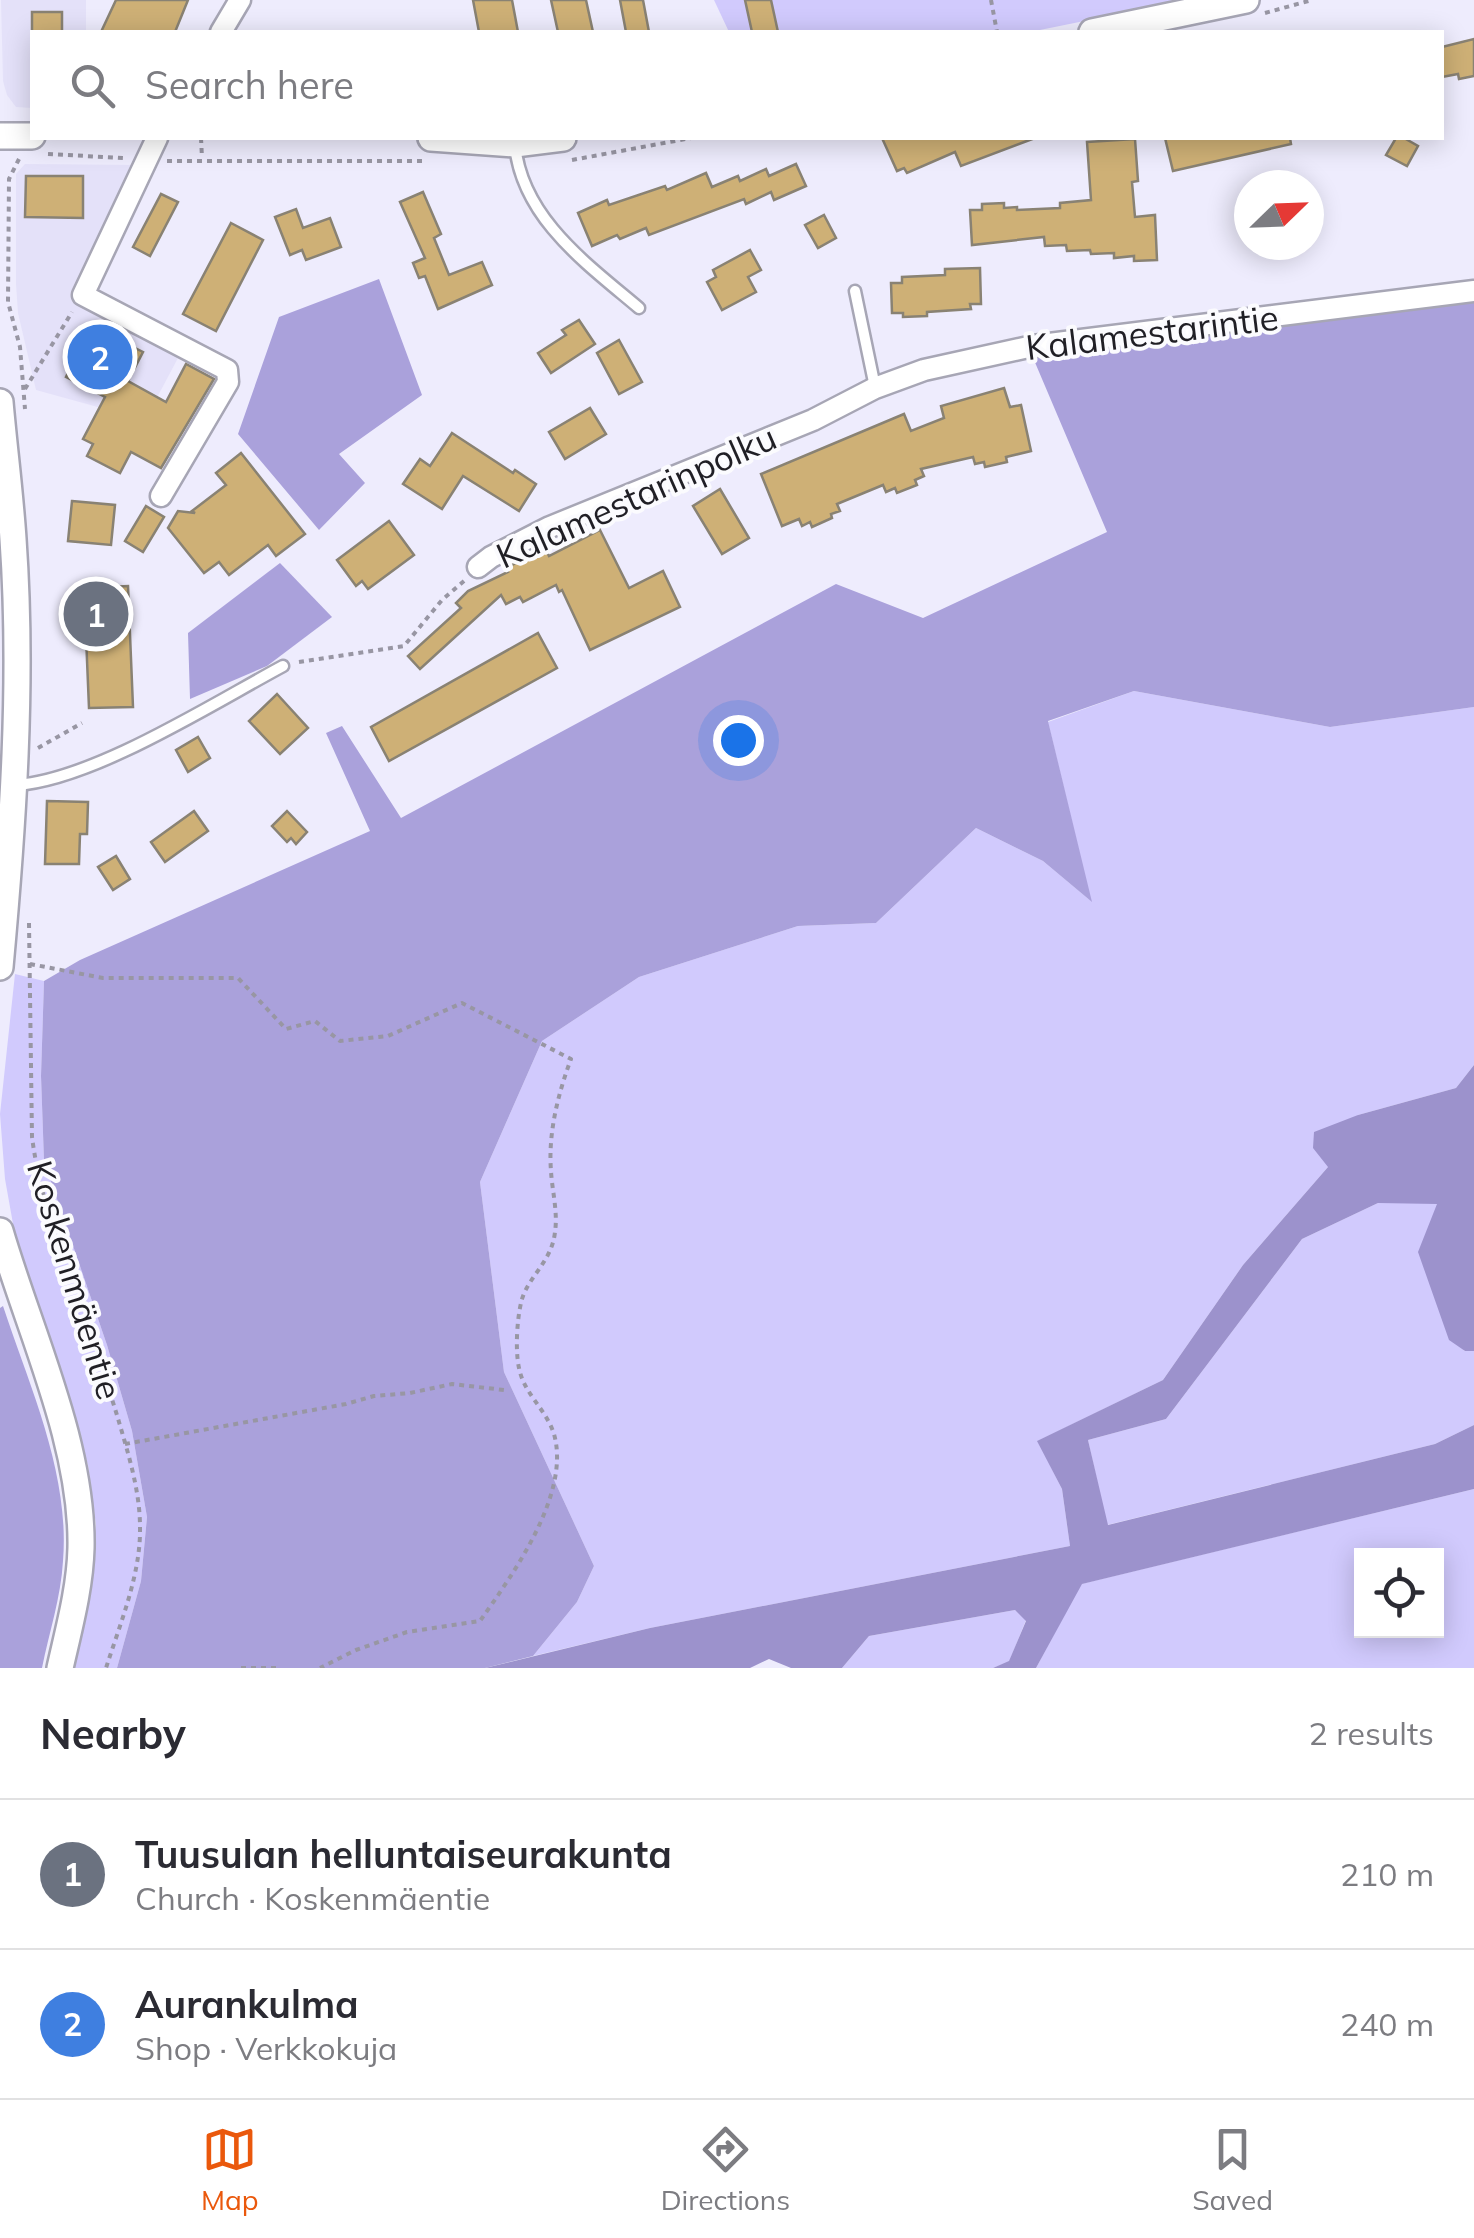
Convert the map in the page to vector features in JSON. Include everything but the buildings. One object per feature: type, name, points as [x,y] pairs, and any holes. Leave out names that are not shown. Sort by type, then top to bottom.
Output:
[{"type":"street","points":[[222,30],[240,0]]},
{"type":"street","points":[[1102,30],[1246,0]]},
{"type":"street","points":[[0,136],[29,149]]},
{"type":"street","points":[[156,140],[82,295],[227,370],[228,382],[161,496]]},
{"type":"street","points":[[434,149],[515,144],[562,150]]},
{"type":"street","name":"Kalamestarintie","points":[[839,406],[924,370],[1034,346],[1474,291]]},
{"type":"street","points":[[0,402],[14,570],[14,786],[5,848],[0,966]]},
{"type":"street","name":"Kalamestarinpolku","points":[[478,568],[491,556],[550,528],[839,406]]},
{"type":"street","name":"Koskenmäentie","points":[[0,1231],[54,1400],[80,1515],[78,1581],[60,1668]]},
{"type":"lane","points":[[515,144],[522,182],[564,245],[639,308]]},
{"type":"lane","points":[[855,290],[875,388]]},
{"type":"lane","points":[[14,786],[56,780],[135,744],[282,666]]},
{"type":"path","points":[[991,0],[997,30]]},
{"type":"path","points":[[201,140],[202,158]]},
{"type":"path","points":[[562,150],[670,140]]},
{"type":"path","points":[[0,178],[9,179],[13,166],[29,149],[147,162],[434,149]]},
{"type":"path","points":[[26,389],[82,295]]},
{"type":"path","name":"Kalamestarinpolku","points":[[282,666],[309,658],[404,646],[442,600],[478,568]]},
{"type":"path","points":[[30,753],[82,723]]},
{"type":"path","name":"Koskenmäentie","points":[[29,924],[35,1162],[50,1217],[101,1358],[139,1505],[140,1531],[122,1619],[106,1668]]},
{"type":"path","points":[[30,964],[103,978],[238,978],[286,1029],[316,1021],[340,1040],[388,1036],[462,1002],[570,1059],[558,1094],[550,1166],[555,1233],[544,1266],[522,1298],[519,1330],[518,1368],[528,1394],[544,1411],[558,1452],[543,1513],[521,1561],[480,1621],[407,1632],[320,1668]]},
{"type":"path","points":[[125,1444],[452,1384],[504,1390]]},
{"type":"path","points":[[241,1668],[278,1668]]},
{"type":"shaded area","points":[[1,0],[86,0],[86,30],[30,30],[30,108],[16,107],[3,81]]},
{"type":"shaded area","points":[[714,0],[1188,0],[1040,30],[728,30]]},
{"type":"shaded area","points":[[25,164],[134,165],[70,296],[178,358],[145,420],[36,390],[18,313],[16,284],[16,174]]},
{"type":"shaded area","points":[[379,279],[422,395],[339,454],[365,483],[319,530],[238,434],[279,317]]},
{"type":"shaded area","points":[[1474,296],[1474,707],[1330,727],[1134,691],[1048,721],[1092,902],[1043,861],[976,828],[876,923],[798,926],[639,977],[542,1041],[480,1182],[504,1372],[594,1566],[577,1602],[533,1656],[485,1668],[117,1668],[141,1581],[147,1517],[132,1431],[44,1161],[44,981],[80,960],[370,831],[326,733],[342,726],[401,818],[836,584],[923,618],[1107,532],[1031,353],[1405,310]]},
{"type":"shaded area","points":[[280,563],[332,617],[267,666],[190,699],[188,633]]},
{"type":"shaded area","points":[[1134,691],[1330,727],[1474,707],[1474,1065],[1456,1088],[1358,1115],[1328,1167],[1243,1265],[1163,1380],[1038,1441],[1062,1489],[1070,1546],[650,1628],[533,1656],[577,1602],[594,1566],[504,1372],[480,1182],[542,1041],[639,977],[798,926],[876,923],[976,828],[1043,861],[1091,901],[1048,722]]},
{"type":"shaded area","points":[[15,974],[44,981],[44,1161],[132,1431],[147,1517],[141,1581],[117,1668],[73,1668],[96,1525],[88,1465],[15,1235],[5,1179],[0,1114]]},
{"type":"shaded area","points":[[1474,1065],[1474,1351],[1465,1351],[1449,1340],[1418,1252],[1437,1204],[1378,1203],[1302,1239],[1166,1419],[1088,1440],[1108,1525],[1435,1444],[1474,1425],[1474,1489],[1082,1584],[1036,1668],[993,1668],[1009,1661],[1026,1621],[1015,1610],[869,1636],[842,1668],[791,1668],[769,1659],[750,1668],[485,1668],[650,1628],[1070,1546],[1062,1489],[1037,1441],[1163,1380],[1243,1265],[1328,1167],[1313,1148],[1314,1132],[1358,1115],[1456,1088]]},
{"type":"shaded area","points":[[1378,1203],[1437,1203],[1464,1351],[1474,1351],[1474,1425],[1435,1444],[1107,1525],[1088,1440],[1166,1419],[1302,1239]]},
{"type":"shaded area","points":[[3,1306],[46,1431],[64,1528],[62,1574],[42,1668],[0,1668]]},
{"type":"shaded area","points":[[1474,1489],[1474,1668],[1036,1668],[1081,1584]]},
{"type":"shaded area","points":[[1015,1610],[1026,1620],[1009,1662],[993,1668],[842,1668],[869,1636]]},
{"type":"place","name":"Aurankulma","points":[[100,357]]},
{"type":"place","name":"Tuusulan helluntaiseurakunta","points":[[96,614]]}]
